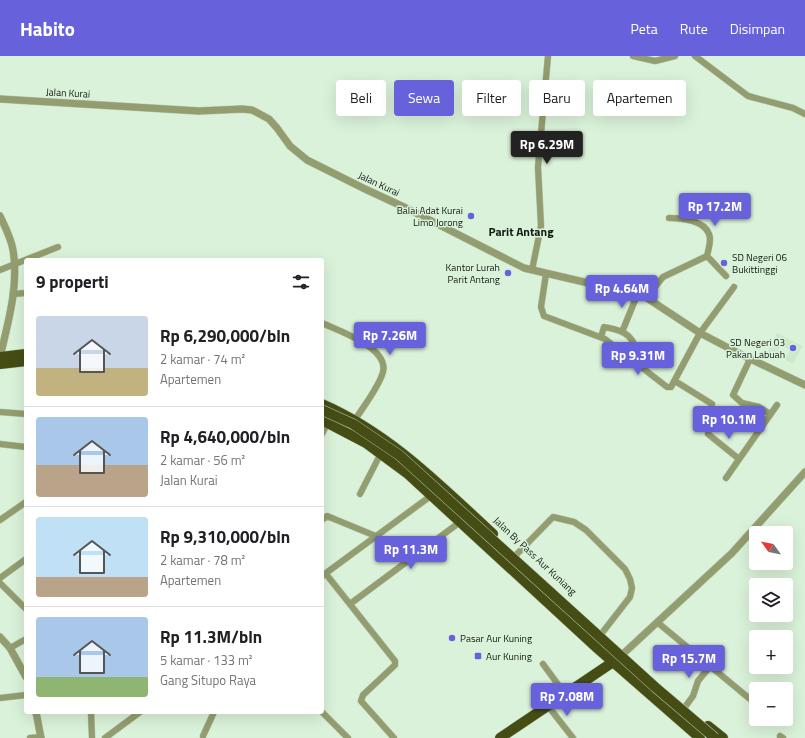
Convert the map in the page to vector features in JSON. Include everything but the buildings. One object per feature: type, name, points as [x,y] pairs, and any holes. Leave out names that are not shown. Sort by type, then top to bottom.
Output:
[{"type":"highway","points":[[0,357],[24,354]]},
{"type":"highway","points":[[0,364],[24,361]]},
{"type":"highway","name":"Jalan By Pass Aur Kuniang","points":[[324,405],[355,420],[412,460],[624,653],[723,738]]},
{"type":"highway","name":"Jalan By Pass Aur Kuniang","points":[[324,411],[353,424],[399,455],[660,691],[715,738]]},
{"type":"highway","name":"Jalan By Pass Aur Kuniang","points":[[324,419],[374,442],[407,467],[707,738]]},
{"type":"highway","points":[[324,419],[381,453],[432,496],[613,662],[700,738]]},
{"type":"highway","points":[[554,607],[563,598]]},
{"type":"highway","points":[[500,738],[613,662]]},
{"type":"street","points":[[532,270],[541,226],[538,167],[548,56]]},
{"type":"street","points":[[633,56],[662,61],[675,56]]},
{"type":"street","points":[[695,56],[748,96],[793,108],[805,114]]},
{"type":"street","name":"Jalan Kurai","points":[[0,98],[191,110],[213,111],[242,109],[262,114],[278,128],[290,146],[307,160],[516,264],[546,274],[647,297],[700,333],[805,385]]},
{"type":"street","points":[[0,216],[11,242],[14,266],[12,294],[3,328],[0,357]]},
{"type":"street","points":[[669,218],[690,220],[703,227],[709,233],[710,241],[707,256]]},
{"type":"street","points":[[29,258],[58,247]]},
{"type":"street","points":[[707,256],[726,276]]},
{"type":"street","points":[[647,297],[667,274],[707,256]]},
{"type":"street","points":[[0,270],[14,266],[24,260]]},
{"type":"street","points":[[546,274],[541,307],[544,316],[601,337],[667,387],[671,387],[700,333],[734,287]]},
{"type":"street","points":[[12,294],[24,293]]},
{"type":"street","points":[[622,332],[638,294]]},
{"type":"street","points":[[324,324],[371,347],[379,355],[383,363],[381,378],[355,420]]},
{"type":"street","points":[[601,337],[604,327],[622,332],[633,342],[629,358]]},
{"type":"street","points":[[750,359],[733,395],[742,403],[759,407],[770,414]]},
{"type":"street","points":[[675,381],[712,404]]},
{"type":"street","points":[[726,478],[777,405]]},
{"type":"street","points":[[0,412],[24,414]]},
{"type":"street","points":[[708,434],[739,459]]},
{"type":"street","points":[[0,444],[24,447]]},
{"type":"street","points":[[360,494],[381,453]]},
{"type":"street","points":[[624,653],[732,554],[805,472]]},
{"type":"street","points":[[394,738],[361,701],[363,695],[393,668],[395,663],[350,604],[324,575],[378,537],[432,496]]},
{"type":"street","points":[[0,520],[24,503]]},
{"type":"street","points":[[324,516],[378,537]]},
{"type":"street","points":[[516,556],[553,517],[574,522],[586,530],[625,569],[632,588],[626,604],[602,633]]},
{"type":"street","points":[[350,604],[460,522]]},
{"type":"street","points":[[0,578],[24,561]]},
{"type":"street","points":[[0,583],[24,607]]},
{"type":"street","points":[[657,622],[711,665],[749,698]]},
{"type":"street","points":[[0,637],[10,648],[24,673]]},
{"type":"street","points":[[10,648],[24,640]]},
{"type":"street","points":[[544,664],[565,694]]},
{"type":"street","points":[[685,706],[693,696],[698,681],[711,665]]},
{"type":"street","points":[[0,698],[24,695]]},
{"type":"street","points":[[548,706],[573,738]]},
{"type":"street","points":[[30,738],[41,737],[36,714]]},
{"type":"street","points":[[91,714],[92,738]]},
{"type":"street","points":[[105,738],[137,714]]},
{"type":"street","points":[[203,736],[213,714]]},
{"type":"street","points":[[324,714],[348,738]]},
{"type":"shaded area","name":"SD Negeri 03 Pakan Labuah","points":[[777,333],[802,346],[793,364],[785,360],[790,350],[781,345],[776,355],[768,351]]},
{"type":"place","name":"Balai Adat Kurai Limo Jorong","points":[[471,216]]},
{"type":"place","name":"SD Negeri 06 Bukittinggi","points":[[724,263]]},
{"type":"place","name":"Kantor Lurah Parit Antang","points":[[508,273]]},
{"type":"place","name":"SD Negeri 03 Pakan Labuah","points":[[793,348]]},
{"type":"place","name":"Pasar Aur Kuning","points":[[452,638]]},
{"type":"place","name":"Aur Kuning","points":[[478,656]]},
{"type":"district","name":"Parit Antang","points":[[521,231]]}]
